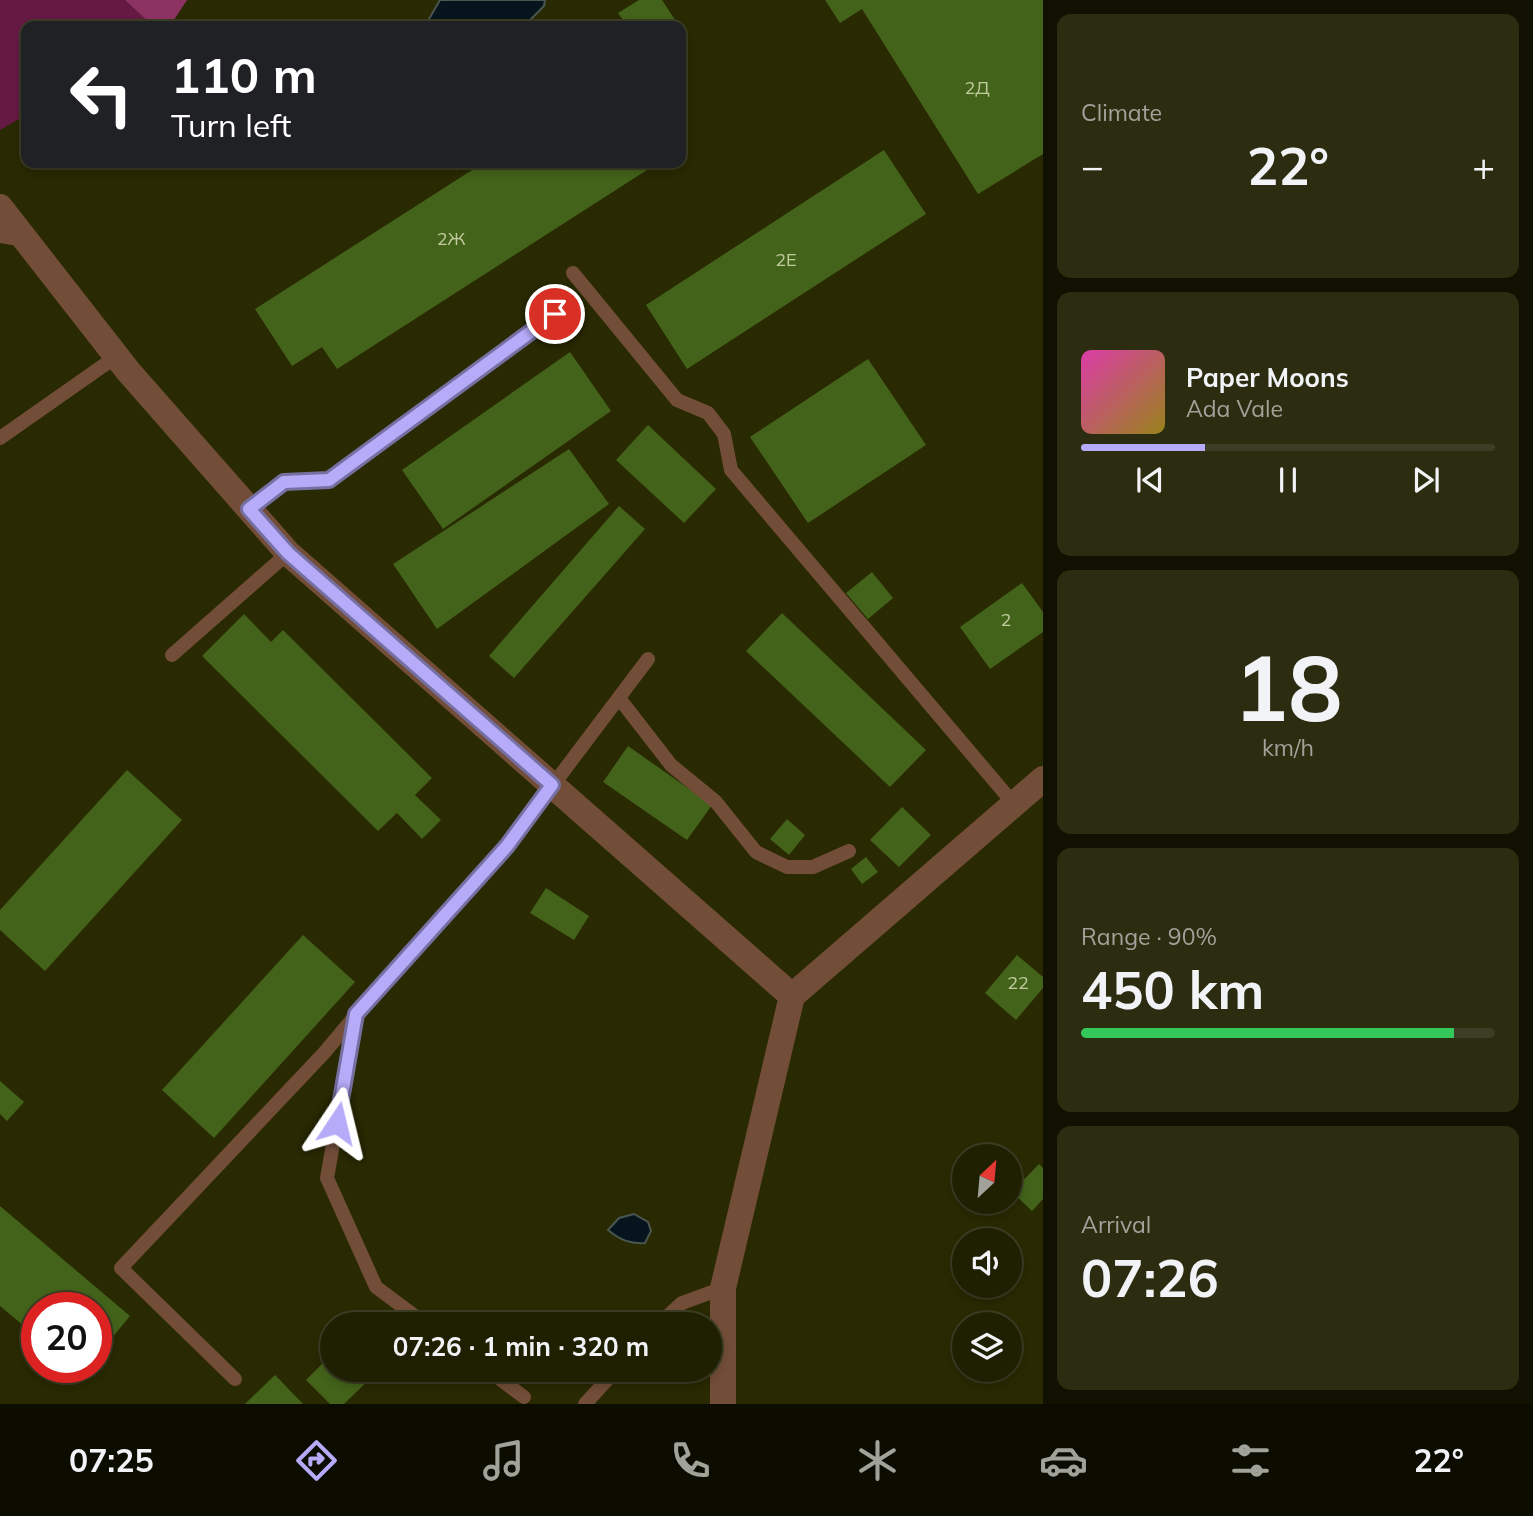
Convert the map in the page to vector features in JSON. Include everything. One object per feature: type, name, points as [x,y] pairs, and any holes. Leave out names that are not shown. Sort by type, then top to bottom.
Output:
[{"type":"street","points":[[0,206],[13,238],[288,553],[792,996]]},
{"type":"street","points":[[723,1404],[723,1288],[792,996],[1043,779]]},
{"type":"lane","points":[[573,273],[677,400],[708,413],[724,434],[731,471],[1014,804]]},
{"type":"lane","points":[[249,509],[284,482],[329,480],[555,314]]},
{"type":"lane","points":[[0,438],[117,356]]},
{"type":"lane","points":[[172,655],[288,553]]},
{"type":"lane","points":[[235,1379],[121,1268],[324,1053],[507,846],[648,659]]},
{"type":"lane","points":[[619,698],[671,765],[716,802],[756,852],[787,867],[813,867],[849,851]]},
{"type":"lane","points":[[356,1014],[327,1178],[376,1287],[410,1312]]},
{"type":"lane","points":[[672,1312],[682,1303],[723,1288]]},
{"type":"lane","points":[[504,1382],[524,1397]]},
{"type":"lane","points":[[584,1404],[605,1382]]},
{"type":"shaded area","points":[[0,0],[125,0],[148,21],[21,21],[21,118],[0,130]]},
{"type":"shaded area","points":[[125,0],[187,0],[173,21],[148,21]]},
{"type":"shaded area","points":[[440,0],[545,0],[544,6],[529,21],[428,21]]},
{"type":"shaded area","points":[[634,1214],[648,1222],[651,1231],[645,1243],[625,1241],[608,1230],[619,1218]]},
{"type":"building","points":[[639,0],[662,0],[676,21],[624,21],[618,13]]},
{"type":"building","points":[[825,0],[1043,0],[1043,154],[978,194],[862,9],[840,23]]},
{"type":"building","points":[[884,150],[926,214],[687,369],[646,305]]},
{"type":"building","points":[[475,168],[647,170],[337,369],[322,347],[292,366],[255,309]]},
{"type":"building","points":[[570,352],[611,411],[443,529],[402,470]]},
{"type":"building","points":[[868,359],[926,445],[808,523],[750,437]]},
{"type":"building","points":[[648,425],[716,489],[684,523],[616,460]]},
{"type":"building","points":[[569,449],[609,504],[437,629],[393,564]]},
{"type":"building","points":[[619,506],[645,529],[514,678],[489,656]]},
{"type":"building","points":[[872,572],[893,598],[868,619],[846,593]]},
{"type":"building","points":[[1022,583],[1043,612],[1043,632],[990,669],[960,627]]},
{"type":"building","points":[[782,613],[926,750],[890,787],[746,651]]},
{"type":"building","points":[[244,614],[271,642],[283,630],[432,778],[415,795],[441,820],[422,839],[397,813],[378,831],[202,656]]},
{"type":"building","points":[[628,746],[712,805],[687,840],[603,782]]},
{"type":"building","points":[[127,770],[182,820],[45,971],[0,930],[0,910]]},
{"type":"building","points":[[902,807],[931,835],[899,867],[870,840]]},
{"type":"building","points":[[787,819],[805,835],[789,855],[770,839]]},
{"type":"building","points":[[866,857],[878,872],[862,884],[851,869]]},
{"type":"building","points":[[546,888],[589,916],[574,940],[530,913]]},
{"type":"building","points":[[303,935],[355,982],[214,1138],[162,1090]]},
{"type":"building","points":[[1017,955],[1043,977],[1043,988],[1016,1020],[985,993]]},
{"type":"building","points":[[0,1081],[24,1102],[7,1121],[0,1114]]},
{"type":"building","points":[[1039,1164],[1043,1168],[1043,1199],[1032,1211],[1022,1202],[1022,1182]]},
{"type":"building","points":[[0,1206],[102,1292],[21,1292],[21,1324],[0,1306]]},
{"type":"building","points":[[112,1301],[130,1316],[112,1338]]},
{"type":"building","points":[[320,1366],[320,1382],[367,1382],[344,1404],[330,1404],[306,1380]]},
{"type":"building","points":[[275,1375],[303,1404],[245,1404]]},
{"type":"route","points":[[337,1123],[356,1014],[507,846],[552,785],[288,553],[249,509],[284,482],[329,480],[555,314]]}]
